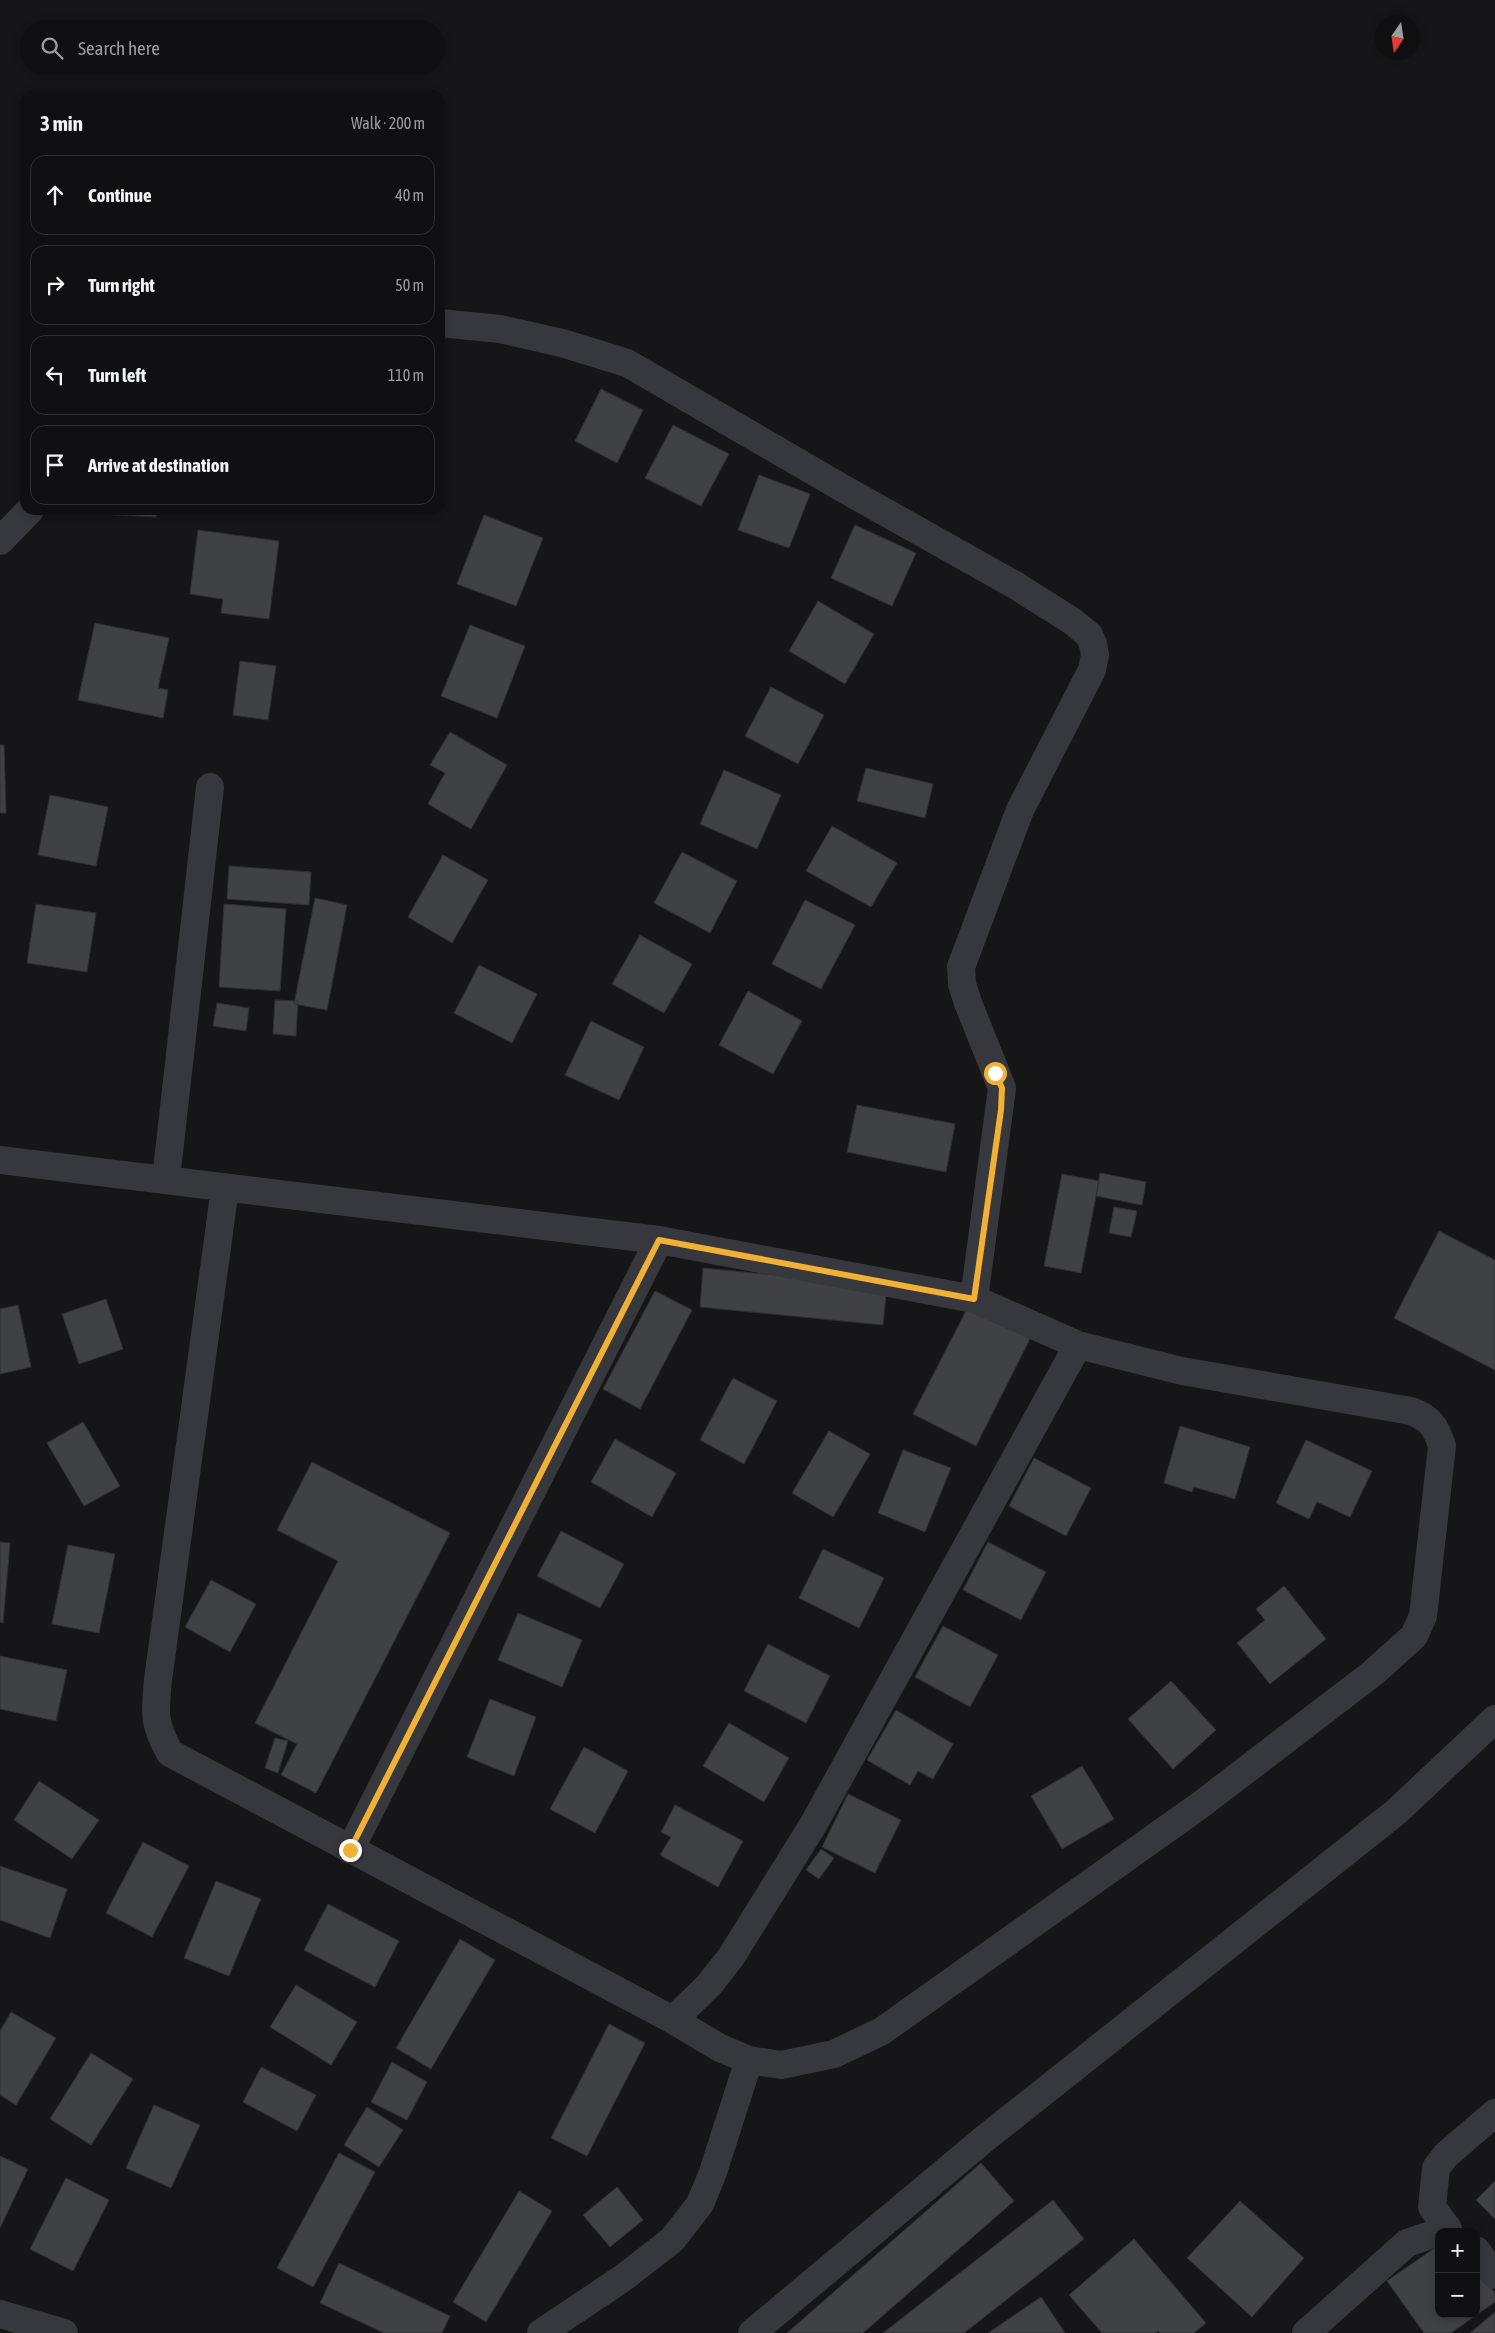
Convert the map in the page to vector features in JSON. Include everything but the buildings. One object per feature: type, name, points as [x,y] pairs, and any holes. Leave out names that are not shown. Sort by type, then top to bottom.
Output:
[{"type":"street","points":[[445,324],[500,329],[562,343],[626,363],[1015,585],[1072,621],[1089,635],[1095,655],[1092,670],[1020,810],[961,968],[962,984],[968,1002],[1002,1088],[974,1299]]},
{"type":"street","points":[[0,541],[25,515]]},
{"type":"street","points":[[166,1178],[210,787]]},
{"type":"street","points":[[0,1160],[166,1178],[225,1188],[659,1240],[974,1299],[1078,1345],[1182,1371],[1411,1411],[1425,1416],[1437,1429],[1442,1446],[1423,1616],[1414,1636],[1373,1673],[1199,1806],[882,2031],[834,2054],[781,2065],[749,2060],[720,2048],[672,2020],[170,1753],[160,1737],[155,1718],[158,1680],[225,1188]]},
{"type":"street","points":[[350,1850],[659,1240]]},
{"type":"street","points":[[672,2020],[709,1985],[731,1957],[813,1826],[1078,1345]]},
{"type":"street","points":[[752,2333],[983,2140],[1396,1812],[1495,1719]]},
{"type":"street","points":[[541,2333],[623,2278],[672,2240],[700,2204],[712,2175],[749,2060]]},
{"type":"street","points":[[1443,2228],[1432,2207],[1436,2168],[1446,2156],[1495,2112]]},
{"type":"street","points":[[1306,2333],[1406,2243],[1435,2234]]},
{"type":"street","points":[[1480,2255],[1495,2275]]},
{"type":"street","points":[[0,2314],[64,2333]]},
{"type":"route","points":[[350,1850],[659,1240],[974,1299],[1001,1110],[1002,1088],[995,1073]]}]
